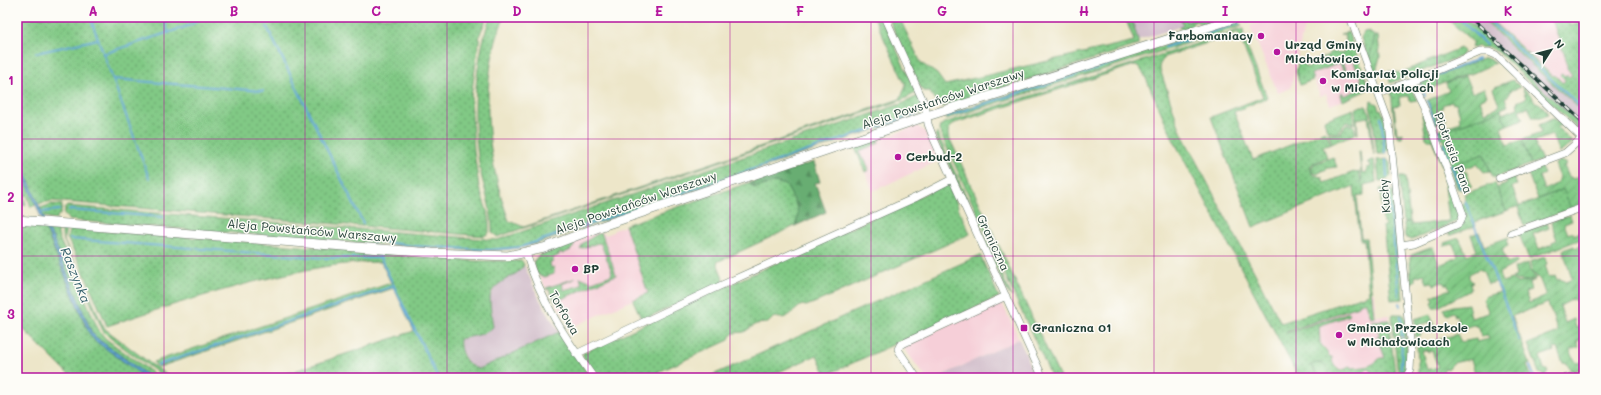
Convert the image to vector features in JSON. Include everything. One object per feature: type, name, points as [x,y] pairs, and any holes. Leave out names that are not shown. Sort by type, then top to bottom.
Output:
[{"type":"street","name":"Graniczna","points":[[885,17],[920,94],[931,132],[1043,378]]},
{"type":"street","name":"Aleja Powstańców Warszawy","points":[[17,220],[466,255],[508,256],[526,253],[927,116],[1239,17]]},
{"type":"street","name":"Kuchy","points":[[1350,17],[1389,122],[1411,351],[1410,370],[1406,378]]},
{"type":"street","points":[[1378,93],[1412,81],[1480,52],[1490,52],[1496,55],[1583,139],[1565,153],[1499,178]]},
{"type":"street","name":"Piotrusia Pana","points":[[1401,245],[1414,243],[1458,224],[1462,219],[1463,211],[1424,106],[1412,81]]},
{"type":"street","points":[[576,354],[648,319],[917,197],[952,179]]},
{"type":"street","points":[[1511,233],[1584,207]]},
{"type":"street","name":"Torfowa","points":[[526,253],[542,296],[562,333],[594,378]]},
{"type":"street","points":[[918,378],[898,349],[901,344],[1006,296]]},
{"type":"street","points":[[1566,378],[1584,374]]},
{"type":"shaded area","points":[[1131,17],[1210,17],[1138,40]]},
{"type":"shaded area","points":[[1280,17],[1306,17],[1291,88],[1278,93],[1250,26]]},
{"type":"shaded area","points":[[1464,17],[1480,17],[1557,88],[1584,113],[1584,128]]},
{"type":"shaded area","points":[[1487,17],[1551,17],[1574,81],[1562,86]]},
{"type":"shaded area","points":[[1355,52],[1366,80],[1357,95],[1330,105],[1326,94],[1320,96],[1314,80],[1309,81],[1305,72]]},
{"type":"shaded area","name":"Cerbud-2","points":[[917,126],[927,133],[938,161],[873,191],[855,147]]},
{"type":"shaded area","points":[[625,226],[648,293],[572,327],[532,264],[533,259],[536,256],[600,231],[601,234],[604,233],[606,235]]},
{"type":"shaded area","points":[[524,265],[540,300],[559,332],[479,369],[474,368],[469,364],[461,351],[460,339],[480,335],[493,327],[490,298],[494,289],[501,281],[515,274]]},
{"type":"shaded area","name":"Gminne Przedszkole w Michałowicach","points":[[1374,292],[1376,316],[1389,315],[1394,370],[1391,378],[1310,378],[1281,323]]},
{"type":"shaded area","points":[[1001,301],[1019,339],[937,378],[926,378],[903,347],[904,345]]},
{"type":"shaded area","points":[[1019,339],[1036,378],[937,378]]},
{"type":"green space","points":[[17,17],[487,17],[480,34],[471,97],[474,151],[479,187],[489,217],[489,233],[484,236],[52,201],[38,204],[17,151]]},
{"type":"green space","points":[[490,17],[504,17],[496,42],[488,93],[490,145],[501,196],[509,221],[524,227],[900,99],[906,86],[874,17],[882,17],[916,93],[902,100],[497,237],[492,232],[490,208],[480,169],[477,150],[475,111],[477,73],[480,54]]},
{"type":"green space","points":[[888,17],[899,17],[921,63],[937,74],[945,85],[1134,41],[1125,17],[1131,17],[1138,40],[1138,45],[941,107],[940,103],[935,100],[929,91],[923,91],[921,88]]},
{"type":"green space","points":[[1180,17],[1185,17],[1186,22],[1204,17],[1216,17],[1216,19],[1200,25],[1197,21],[1192,23],[1192,27],[1181,30],[1179,27],[1183,26]]},
{"type":"green space","points":[[1445,17],[1464,17],[1584,128],[1584,135],[1498,52],[1488,47],[1471,47],[1474,43]]},
{"type":"green space","points":[[1480,17],[1488,17],[1551,75],[1556,76],[1563,83],[1565,80],[1560,75],[1562,74],[1565,77],[1567,75],[1569,77],[1572,75],[1567,68],[1567,62],[1551,17],[1567,17],[1570,26],[1584,22],[1584,113]]},
{"type":"green space","points":[[1237,22],[1242,26],[946,119],[944,115]]},
{"type":"green space","points":[[1243,29],[1244,39],[1267,97],[1234,112],[1253,160],[1325,131],[1331,144],[1323,147],[1327,157],[1312,164],[1310,169],[1313,175],[1322,177],[1324,183],[1359,171],[1362,183],[1359,151],[1362,173],[1367,172],[1367,168],[1371,167],[1370,163],[1367,163],[1374,160],[1376,182],[1364,185],[1364,195],[1357,196],[1361,238],[1366,238],[1374,317],[1371,317],[1365,301],[1358,304],[1358,306],[1286,332],[1287,333],[1349,312],[1350,315],[1319,326],[1320,343],[1330,357],[1332,357],[1335,367],[1343,370],[1350,366],[1351,368],[1363,367],[1373,364],[1380,358],[1385,358],[1379,341],[1391,340],[1395,372],[1393,378],[1386,378],[1389,377],[1387,372],[1384,374],[1383,378],[1371,378],[1372,372],[1368,369],[1363,373],[1364,378],[1336,378],[1330,376],[1321,363],[1317,363],[1312,365],[1318,378],[1299,378],[1173,139],[1144,74],[1138,66],[1135,65],[955,123],[948,131],[948,135],[1060,378],[1052,378],[939,130],[940,126],[944,123]],"holes":[[[1238,33],[1263,97],[1211,117],[1253,227],[1354,186],[1360,240],[1364,240],[1369,294],[1281,323],[1182,134],[1159,66],[1164,57]]]},
{"type":"green space","points":[[1370,31],[1370,33],[1375,36],[1369,60],[1361,38],[1364,32]]},
{"type":"green space","points":[[1348,32],[1368,84],[1367,90],[1343,101],[1341,95],[1342,92],[1344,96],[1358,90],[1356,83],[1362,80],[1352,58],[1342,62],[1347,74],[1345,75],[1340,63],[1311,74],[1313,80],[1300,85],[1296,72],[1299,59],[1301,58],[1306,68],[1311,66],[1309,62],[1329,56],[1329,53],[1337,51],[1338,54],[1344,52],[1343,49],[1348,47],[1344,34],[1340,34]]},
{"type":"green space","points":[[1375,36],[1378,36],[1380,57],[1375,75],[1369,60]]},
{"type":"green space","points":[[1460,48],[1465,52],[1462,53],[1461,56],[1390,83],[1389,71],[1400,73]]},
{"type":"green space","points":[[1485,58],[1495,63],[1471,74],[1464,75],[1424,91],[1422,82]]},
{"type":"green space","points":[[1465,76],[1472,93],[1484,88],[1487,96],[1480,100],[1485,112],[1500,106],[1493,89],[1495,87],[1513,80],[1520,87],[1510,91],[1510,94],[1505,98],[1508,106],[1501,110],[1440,132],[1439,129],[1461,122],[1456,103],[1453,104],[1452,102],[1442,105],[1443,108],[1438,110],[1442,119],[1445,118],[1446,121],[1437,124],[1428,100],[1449,91],[1446,83]]},
{"type":"green space","points":[[1405,87],[1411,89],[1417,100],[1410,101],[1409,96],[1399,97],[1400,105],[1394,106],[1397,134],[1403,133],[1402,138],[1399,138],[1395,131],[1391,90]]},
{"type":"green space","points":[[1522,87],[1532,96],[1535,102],[1543,107],[1548,115],[1543,117],[1533,117],[1528,107],[1519,110],[1523,119],[1507,125],[1502,114],[1518,108],[1517,102],[1526,98]]},
{"type":"green space","points":[[918,96],[923,107],[921,114],[542,242],[529,246],[504,250],[480,251],[442,249],[68,220],[68,217],[64,215],[65,208],[67,206],[497,240],[904,103]]},
{"type":"green space","points":[[1371,101],[1377,104],[1379,110],[1381,109],[1386,121],[1389,149],[1385,154],[1377,154],[1372,113],[1370,108]]},
{"type":"green space","points":[[1361,106],[1366,106],[1370,113],[1374,155],[1368,117],[1357,119],[1357,134],[1355,109]]},
{"type":"green space","points":[[1353,109],[1354,124],[1349,122],[1345,123],[1338,133],[1327,131],[1324,120]]},
{"type":"green space","points":[[1501,110],[1507,125],[1501,128],[1507,145],[1522,140],[1531,164],[1493,178],[1484,154],[1453,165],[1462,189],[1457,188],[1449,166],[1452,163],[1450,159],[1446,157],[1442,144],[1444,142],[1442,138],[1438,137],[1437,130],[1439,129],[1441,132]]},
{"type":"green space","points":[[1423,114],[1461,213],[1457,221],[1412,240],[1405,237],[1404,223],[1411,222],[1411,225],[1449,221],[1443,169],[1432,140],[1428,140],[1426,138]]},
{"type":"green space","points":[[1555,119],[1562,125],[1557,127],[1572,142],[1571,145],[1559,153],[1552,135],[1535,141],[1535,146],[1542,160],[1531,164],[1522,140],[1541,133],[1539,125]]},
{"type":"green space","points":[[1348,124],[1353,126],[1355,129],[1355,134],[1332,143],[1328,133],[1340,134]]},
{"type":"green space","points":[[937,133],[1012,297],[1007,291],[935,135]]},
{"type":"green space","points":[[878,139],[879,143],[859,151],[862,159],[865,159],[869,170],[865,172],[855,147]]},
{"type":"green space","points":[[1484,154],[1490,171],[1484,172],[1477,164],[1463,169],[1464,173],[1466,171],[1472,186],[1462,190],[1453,165]]},
{"type":"green space","points":[[1333,157],[1337,167],[1328,168],[1317,174],[1313,173],[1311,169],[1314,164]]},
{"type":"green space","points":[[17,159],[36,205],[31,207],[27,195],[24,196],[26,205],[17,206]]},
{"type":"green space","points":[[1387,159],[1390,163],[1391,176],[1387,180],[1379,181],[1377,160]]},
{"type":"green space","points":[[1560,161],[1567,164],[1564,166],[1569,177],[1573,179],[1584,173],[1584,185],[1580,187],[1584,204],[1571,209],[1563,189],[1538,199],[1527,171],[1540,166],[1544,174],[1539,176],[1544,190],[1558,183],[1557,180],[1560,178],[1555,164]]},
{"type":"green space","points":[[814,162],[820,182],[815,183],[826,212],[795,226],[798,215],[796,205],[786,185],[775,182],[755,188],[748,183]]},
{"type":"green space","points":[[1513,176],[1517,185],[1512,187],[1519,206],[1506,211],[1497,188],[1506,184],[1507,178]]},
{"type":"green space","points":[[1399,177],[1405,177],[1410,221],[1404,222]]},
{"type":"green space","points":[[775,182],[786,185],[795,202],[799,216],[795,226],[717,262],[724,282],[642,320],[633,300],[648,293],[625,225],[748,183],[755,188]]},
{"type":"green space","points":[[948,183],[950,184],[959,210],[970,234],[819,301],[806,306],[802,305],[784,318],[774,317],[768,323],[756,324],[744,332],[734,333],[730,336],[729,340],[645,378],[597,378],[583,356],[583,353]]},
{"type":"green space","points":[[1495,183],[1506,211],[1475,222],[1476,226],[1449,235],[1449,231],[1459,227],[1463,203],[1466,199],[1464,194]]},
{"type":"green space","points":[[1387,188],[1393,191],[1403,299],[1391,300],[1383,226],[1385,225],[1383,223],[1380,189]]},
{"type":"green space","points":[[1564,189],[1571,209],[1524,226],[1518,207]]},
{"type":"green space","points":[[52,204],[62,205],[61,214],[57,216],[57,219],[44,217],[40,208]]},
{"type":"green space","points":[[1570,215],[1572,221],[1564,224],[1568,234],[1573,232],[1574,235],[1584,230],[1584,238],[1529,259],[1519,234],[1547,223],[1549,228],[1533,234],[1539,249],[1552,244],[1552,242],[1557,240],[1551,222]]},
{"type":"green space","points":[[17,224],[44,226],[85,325],[94,340],[146,378],[72,378],[17,323]]},
{"type":"green space","points":[[47,226],[58,227],[58,235],[99,331],[106,339],[160,378],[151,378],[92,333],[54,238],[52,237]]},
{"type":"green space","points":[[66,227],[64,241],[62,230]]},
{"type":"green space","points":[[70,228],[376,252],[377,254],[474,261],[522,261],[524,265],[520,270],[499,284],[491,294],[490,306],[493,327],[482,334],[460,339],[460,348],[464,358],[475,368],[479,369],[559,332],[591,378],[274,378],[414,331],[394,288],[159,367],[153,362],[391,283],[381,262],[364,262],[331,266],[249,283],[178,303],[107,326],[82,268],[67,238]]},
{"type":"green space","points":[[601,232],[616,275],[559,300],[557,296],[555,298],[557,301],[555,302],[549,289],[547,290],[546,288],[576,278],[562,284],[564,290],[582,285],[580,277],[592,282],[611,275],[612,272],[601,244],[598,243],[580,249],[583,243]]},
{"type":"green space","points":[[1479,232],[1484,246],[1509,237],[1507,242],[1508,246],[1502,249],[1507,263],[1516,260],[1517,263],[1499,273],[1502,282],[1511,279],[1518,283],[1535,280],[1529,283],[1531,290],[1525,292],[1529,303],[1546,296],[1540,280],[1532,272],[1530,262],[1545,257],[1547,264],[1545,265],[1549,277],[1555,275],[1557,280],[1560,279],[1566,282],[1572,279],[1563,250],[1574,246],[1576,248],[1584,242],[1584,299],[1577,302],[1573,299],[1560,306],[1565,323],[1574,319],[1576,328],[1584,326],[1584,339],[1577,341],[1579,347],[1570,350],[1575,361],[1578,363],[1582,362],[1581,369],[1571,371],[1566,362],[1563,363],[1557,348],[1553,349],[1554,351],[1540,356],[1544,369],[1548,371],[1545,376],[1539,373],[1528,344],[1558,332],[1548,303],[1512,316],[1530,364],[1527,365],[1532,378],[1465,378],[1473,376],[1475,373],[1471,359],[1453,363],[1448,369],[1445,368],[1442,373],[1424,378],[1418,377],[1417,347],[1429,343],[1430,345],[1435,344],[1434,341],[1457,334],[1461,342],[1476,339],[1477,342],[1489,339],[1488,335],[1481,337],[1479,327],[1473,325],[1457,330],[1455,326],[1457,326],[1456,322],[1458,321],[1457,316],[1455,317],[1454,313],[1452,312],[1448,315],[1445,313],[1444,309],[1468,304],[1471,318],[1489,313],[1483,299],[1486,296],[1500,292],[1496,282],[1488,284],[1483,271],[1479,269],[1469,274],[1469,278],[1473,282],[1470,283],[1471,287],[1469,291],[1433,308],[1431,302],[1433,301],[1432,296],[1450,289],[1448,284],[1444,284],[1443,282],[1434,285],[1433,282],[1427,283],[1424,274],[1415,277],[1415,281],[1411,283],[1411,255],[1433,247],[1439,265],[1458,256],[1453,244],[1445,246],[1444,243],[1459,238],[1467,255],[1477,251],[1471,235]],"holes":[[[1428,350],[1428,352],[1432,351],[1438,367],[1427,370],[1422,351]]]},
{"type":"green space","points":[[65,243],[104,328],[172,378],[165,378],[103,331]]},
{"type":"green space","points":[[573,243],[574,246],[571,250],[562,254],[562,252],[559,253],[559,255],[553,258],[553,262],[550,263],[551,268],[554,267],[554,274],[545,277],[537,274],[533,262],[538,256]]},
{"type":"green space","points":[[980,255],[999,297],[826,375],[817,355],[765,378],[706,378]]},
{"type":"green space","points":[[1528,263],[1530,271],[1536,278],[1521,281],[1512,278],[1516,276],[1514,268]]},
{"type":"green space","points":[[1392,314],[1402,314],[1405,316],[1406,336],[1394,337]]},
{"type":"green space","points":[[1430,314],[1436,330],[1431,331],[1430,322],[1418,325],[1421,335],[1416,337],[1415,319]]},
{"type":"green space","points":[[1390,320],[1391,338],[1378,339],[1377,337],[1380,336],[1376,325],[1374,326],[1372,321]]},
{"type":"green space","points":[[1407,338],[1407,363],[1405,371],[1401,378],[1397,378],[1398,374],[1394,339]]},
{"type":"green space","points":[[1317,363],[1325,365],[1330,376],[1336,378],[1320,378],[1311,365]]},
{"type":"water","points":[[17,152],[52,237],[54,238],[92,333],[151,378],[146,378],[94,340],[89,333],[17,159]]},
{"type":"waterway","points":[[90,17],[149,178]]},
{"type":"waterway","points":[[163,17],[169,33]]},
{"type":"waterway","points":[[103,54],[191,25],[202,17]]},
{"type":"waterway","points":[[261,17],[265,23]]},
{"type":"waterway","points":[[1247,21],[1260,17]]},
{"type":"waterway","points":[[1458,17],[1486,45]]},
{"type":"waterway","points":[[1485,17],[1584,110]]},
{"type":"waterway","points":[[1165,47],[1239,23]]},
{"type":"waterway","points":[[267,27],[363,223]]},
{"type":"waterway","points":[[36,53],[98,39]]},
{"type":"waterway","points":[[1422,81],[1478,59]]},
{"type":"waterway","points":[[947,116],[1119,61]]},
{"type":"waterway","points":[[113,79],[263,91]]},
{"type":"waterway","points":[[1423,92],[1425,96]]},
{"type":"waterway","points":[[1427,101],[1435,124]]},
{"type":"waterway","points":[[384,242],[414,246],[489,250],[521,247],[917,114]]},
{"type":"waterway","points":[[1381,117],[1385,153]]},
{"type":"waterway","points":[[1438,130],[1440,137]]},
{"type":"waterway","points":[[1443,144],[1448,157]]},
{"type":"waterway","points":[[1386,160],[1387,177]]},
{"type":"waterway","points":[[1451,164],[1460,188]]},
{"type":"waterway","points":[[1389,192],[1399,296]]},
{"type":"waterway","points":[[1465,201],[1475,225]]},
{"type":"waterway","points":[[41,212],[59,210]]},
{"type":"waterway","points":[[69,210],[163,217]]},
{"type":"waterway","points":[[1475,227],[1488,260]]},
{"type":"waterway","points":[[368,235],[374,243]]},
{"type":"waterway","name":"Raszynka","points":[[70,239],[325,258],[380,258]]},
{"type":"waterway","points":[[379,255],[438,378]]},
{"type":"waterway","points":[[1489,261],[1498,286]]},
{"type":"waterway","points":[[158,365],[394,286]]},
{"type":"waterway","points":[[1499,287],[1509,314]]},
{"type":"waterway","points":[[1401,316],[1402,336]]},
{"type":"waterway","points":[[1510,316],[1519,340]]},
{"type":"waterway","points":[[1401,369],[1402,339]]},
{"type":"waterway","points":[[1530,366],[1535,378]]},
{"type":"railway","points":[[1470,17],[1584,123]]},
{"type":"place","name":"Farbomaniacy","points":[[1261,36]]},
{"type":"place","name":"Urząd Gminy Michałowice","points":[[1277,52]]},
{"type":"place","name":"Komisariat Policji w Michałowicach","points":[[1323,81]]},
{"type":"place","name":"Cerbud-2","points":[[898,157]]},
{"type":"place","name":"BP","points":[[575,269]]},
{"type":"place","name":"Graniczna 01","points":[[1024,328]]},
{"type":"place","name":"Gminne Przedszkole w Michałowicach","points":[[1339,335]]}]
